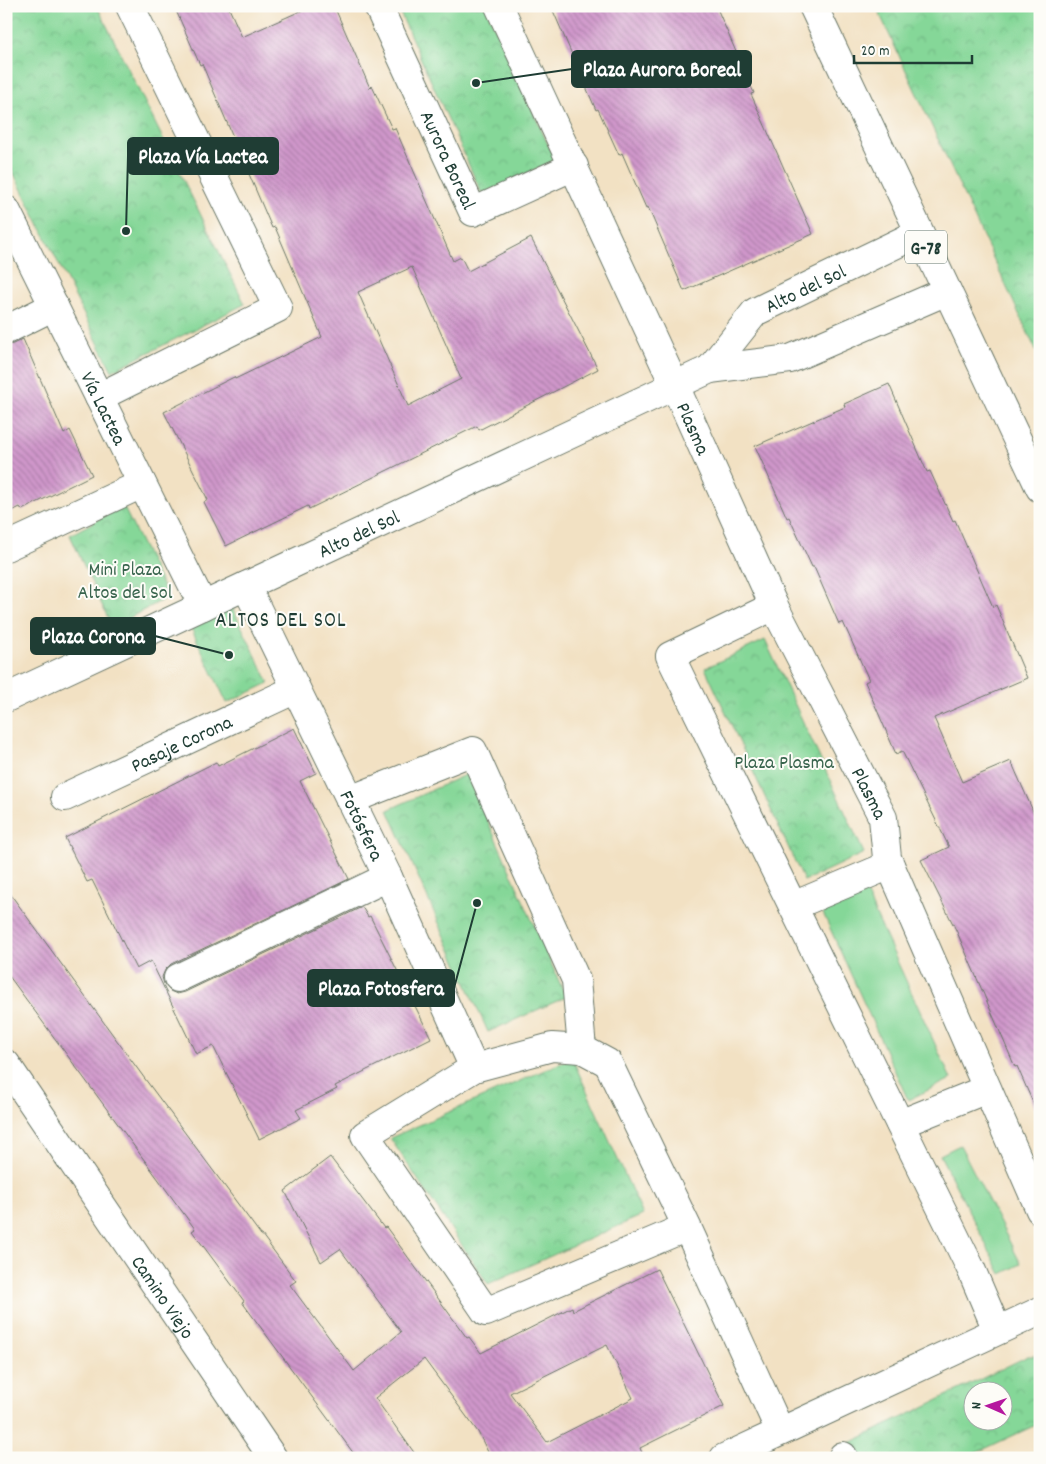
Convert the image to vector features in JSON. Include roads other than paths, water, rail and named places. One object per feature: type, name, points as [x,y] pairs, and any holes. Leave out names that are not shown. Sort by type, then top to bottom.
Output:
[{"type":"street","points":[[99,396],[278,308],[130,6]]},
{"type":"street","name":"Aurora Boreal","points":[[378,6],[473,212],[574,166]]},
{"type":"street","points":[[500,6],[674,386]]},
{"type":"street","name":"G-78","points":[[813,6],[1040,488]]},
{"type":"street","name":"Vía Lactea","points":[[6,210],[203,606]]},
{"type":"street","name":"Alto del Sol","points":[[710,369],[755,312],[920,233]]},
{"type":"street","name":"Alto del Sol","points":[[6,698],[710,369],[790,360],[947,291]]},
{"type":"street","points":[[6,330],[54,306]]},
{"type":"street","name":"Plasma","points":[[674,386],[774,606],[883,818],[887,858],[1040,1210]]},
{"type":"street","points":[[6,547],[142,484]]},
{"type":"street","name":"Fotósfera","points":[[246,586],[388,877],[474,1068]]},
{"type":"street","points":[[774,606],[670,656],[900,1124],[998,1330]]},
{"type":"street","name":"Pasaje Corona","points":[[65,798],[296,689]]},
{"type":"street","points":[[350,800],[473,751],[576,980],[582,1049]]},
{"type":"street","points":[[793,906],[890,865]]},
{"type":"street","points":[[178,978],[388,877]]},
{"type":"street","points":[[687,1227],[486,1312],[365,1135],[474,1068],[552,1047],[582,1049],[608,1063],[687,1227],[780,1430]]},
{"type":"street","name":"Camino Viejo","points":[[6,1064],[273,1458]]},
{"type":"street","points":[[900,1124],[987,1089]]},
{"type":"street","points":[[724,1458],[780,1430],[1040,1311]]},
{"type":"place","name":"Plaza Aurora Boreal","points":[[476,83]]},
{"type":"place","name":"Plaza Vía Lactea","points":[[126,231]]},
{"type":"place","name":"Plaza Corona","points":[[229,655]]},
{"type":"place","name":"Plaza Fotosfera","points":[[477,903]]},
{"type":"district","name":"ALTOS DEL SOL","points":[[281,619]]},
{"type":"park label","name":"Mini Plaza Altos del Sol","points":[[125,580]]},
{"type":"park label","name":"Plaza Plasma","points":[[784,761]]}]
